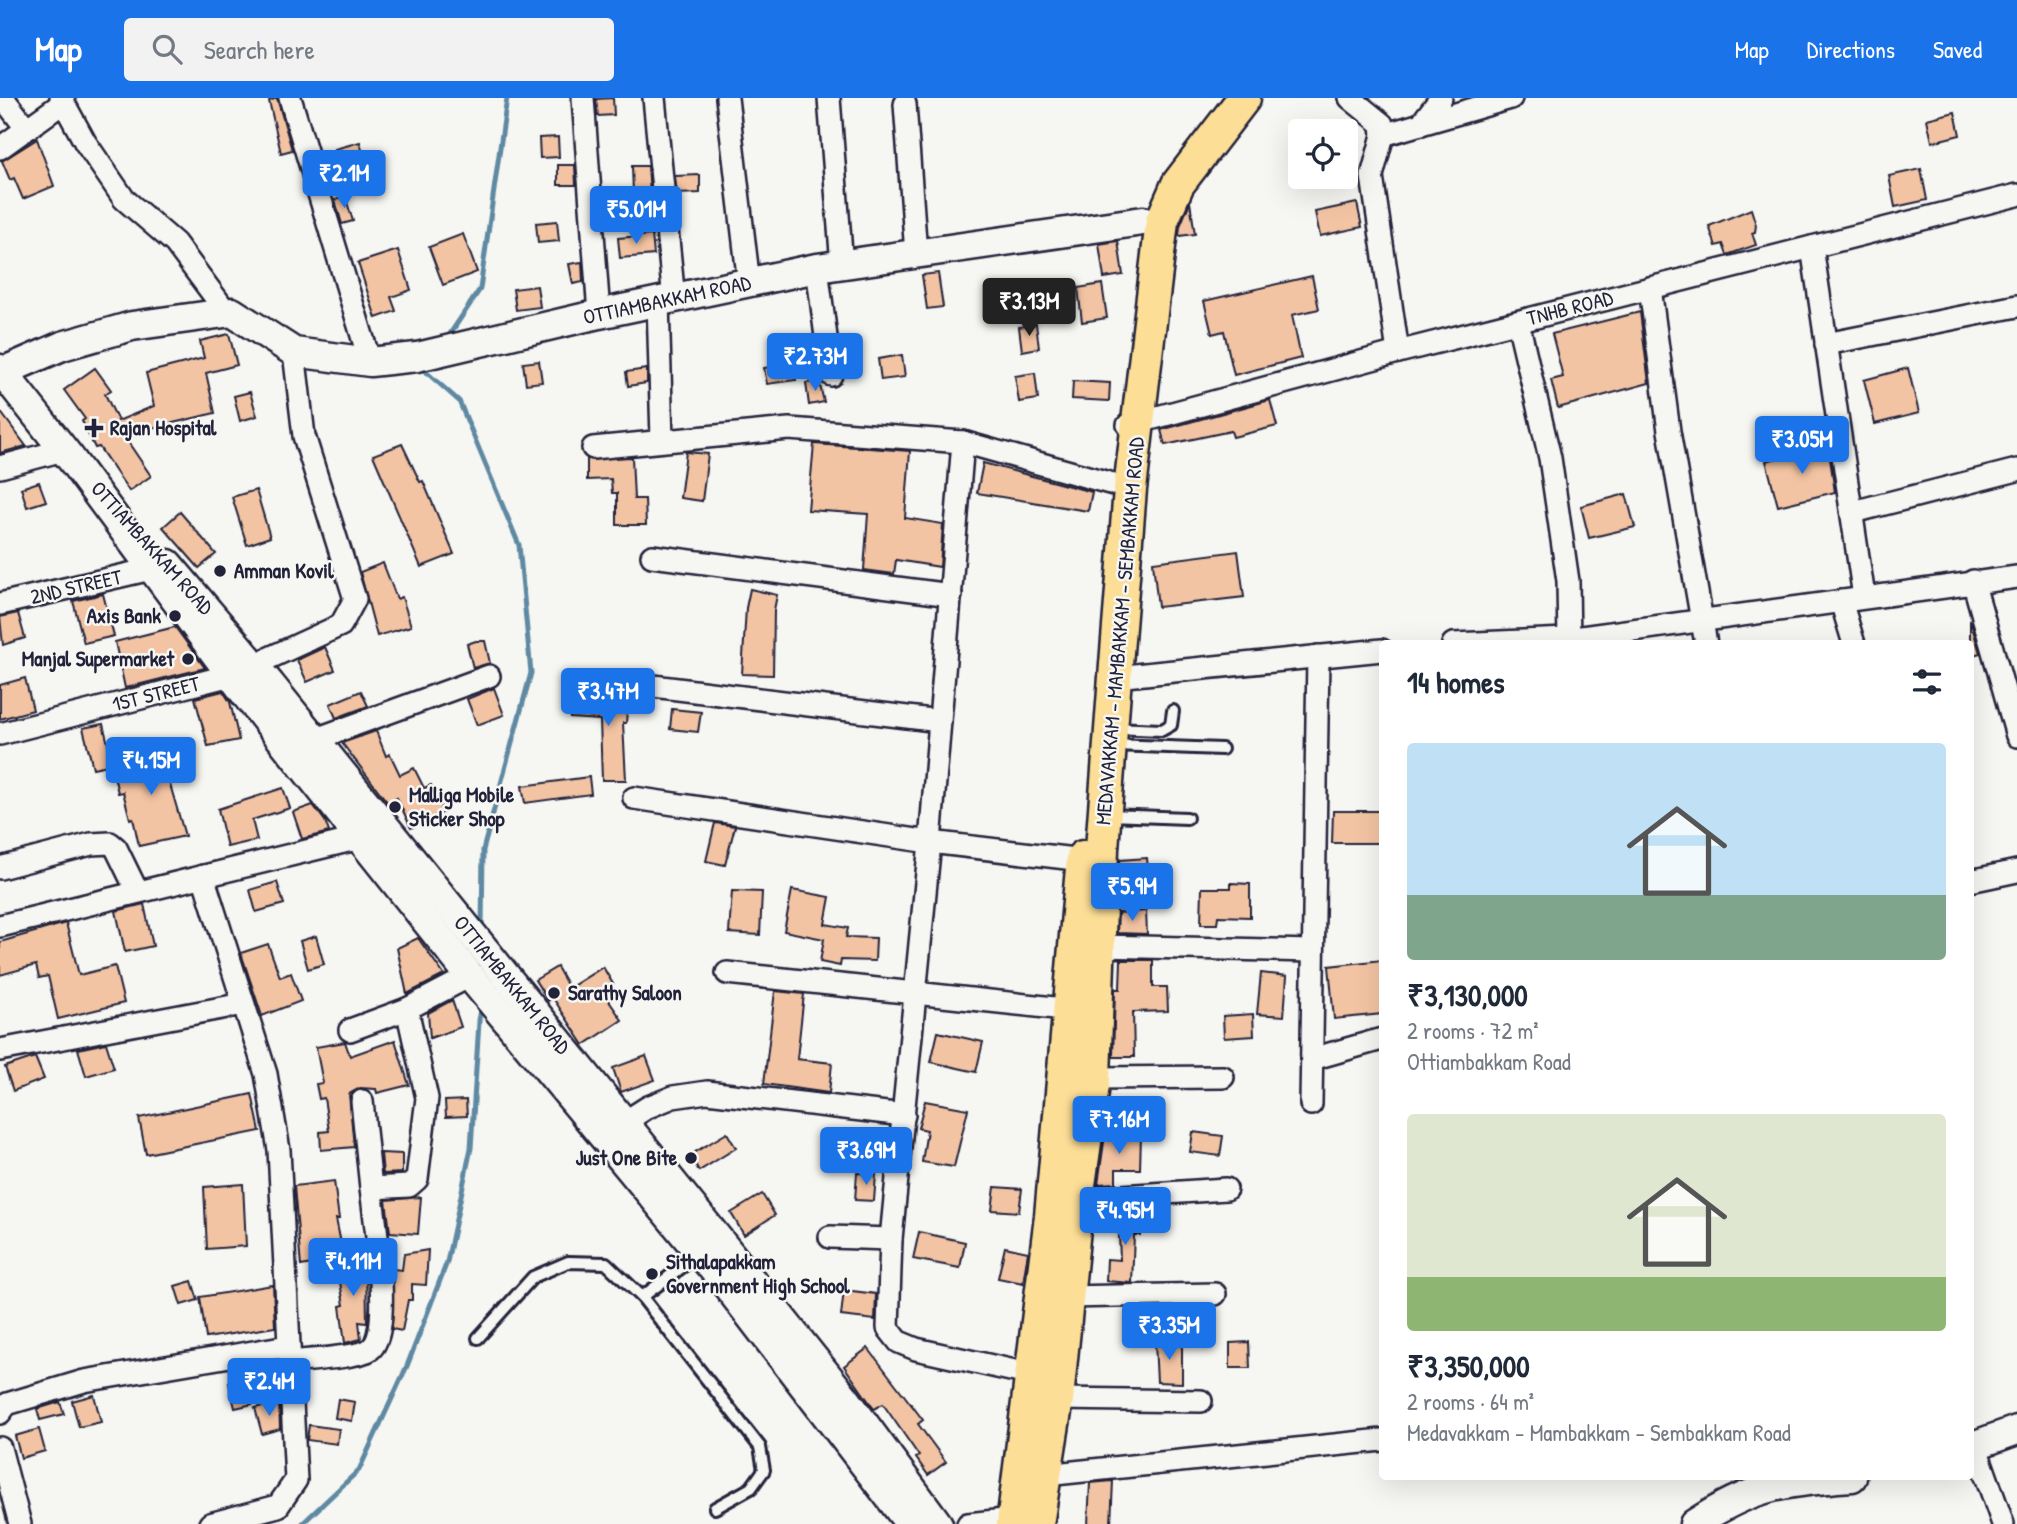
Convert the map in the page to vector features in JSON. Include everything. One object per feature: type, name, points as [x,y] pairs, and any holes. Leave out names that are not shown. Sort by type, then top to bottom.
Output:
[{"type":"main road","name":"MEDAVAKKAM - MAMBAKKAM - SEMBAKKAM ROAD","points":[[1021,1522],[1033,1376],[1052,1203],[1082,1011],[1100,946],[1105,815],[1143,221],[1160,177],[1217,98]]},
{"type":"main road","name":"MEDAVAKKAM - MAMBAKKAM - SEMBAKKAM ROAD","points":[[1021,1522],[1045,1475],[1057,1399],[1077,1199],[1094,1077],[1082,1011],[1083,860],[1094,675],[1113,484],[1131,424],[1162,221],[1178,184],[1244,98]]},
{"type":"street","points":[[3,98],[27,129]]},
{"type":"street","points":[[290,98],[370,362]]},
{"type":"street","points":[[583,98],[598,314]]},
{"type":"street","points":[[654,98],[666,300],[662,440]]},
{"type":"street","points":[[727,98],[749,284]]},
{"type":"street","points":[[829,98],[831,375]]},
{"type":"street","points":[[1350,98],[1382,124],[1383,135],[1372,176],[1398,352]]},
{"type":"street","points":[[1421,124],[1441,98]]},
{"type":"street","points":[[1383,135],[1511,98]]},
{"type":"street","points":[[0,148],[62,100],[85,142],[124,199],[175,243],[227,313]]},
{"type":"street","points":[[905,104],[916,254]]},
{"type":"street","name":"TNHB ROAD","points":[[1131,424],[1398,352],[2017,195]]},
{"type":"street","name":"OTTIAMBAKKAM ROAD","points":[[910,1524],[700,1253],[472,979],[370,830],[313,740],[242,670],[151,569],[67,454],[1,371],[62,346],[132,326],[232,312],[294,352],[370,362],[417,356],[598,314],[829,267],[1143,221]]},
{"type":"street","points":[[1812,247],[1864,597]]},
{"type":"street","points":[[1650,288],[1669,431],[1705,640]]},
{"type":"street","points":[[1826,344],[2017,306]]},
{"type":"street","points":[[1518,321],[1550,458],[1568,580],[1568,640]]},
{"type":"street","name":"1ST STREET","points":[[0,734],[242,670],[341,625],[355,599],[304,436],[294,352]]},
{"type":"street","points":[[593,448],[789,429],[963,442],[1113,484]]},
{"type":"street","points":[[963,442],[930,842],[891,1240],[888,1328],[899,1342],[1033,1376]]},
{"type":"street","points":[[0,467],[67,454]]},
{"type":"street","name":"OTTIAMBAKKAM ROAD","points":[[67,454],[144,536],[242,670],[370,830],[468,932],[624,1123],[846,1399],[938,1524]]},
{"type":"street","points":[[1853,512],[2017,470]]},
{"type":"street","points":[[652,556],[951,595]]},
{"type":"street","name":"2ND STREET","points":[[0,604],[151,569]]},
{"type":"street","points":[[1575,640],[1973,581],[2017,577]]},
{"type":"street","points":[[1973,581],[2017,736]]},
{"type":"street","points":[[1840,601],[1853,640]]},
{"type":"street","points":[[1115,677],[1379,650]]},
{"type":"street","points":[[1311,1104],[1318,656]]},
{"type":"street","points":[[313,740],[489,676]]},
{"type":"street","points":[[645,685],[940,722]]},
{"type":"street","points":[[634,798],[930,842],[1083,860]]},
{"type":"street","points":[[0,926],[203,876],[370,830]]},
{"type":"street","points":[[0,868],[91,844],[110,843],[116,849],[137,891]]},
{"type":"street","points":[[1974,880],[2017,871]]},
{"type":"street","points":[[203,876],[266,1074],[279,1150],[296,1480],[290,1493],[278,1506],[210,1524]]},
{"type":"street","points":[[1100,946],[1312,951]]},
{"type":"street","points":[[727,973],[1082,1011]]},
{"type":"street","points":[[350,1030],[407,1009],[472,979]]},
{"type":"street","points":[[0,1051],[243,1004]]},
{"type":"street","points":[[371,1188],[409,1186],[417,1179],[427,1098],[407,1009]]},
{"type":"street","points":[[1312,1059],[1379,1040]]},
{"type":"street","points":[[1094,1077],[1223,1077]]},
{"type":"street","points":[[624,1123],[648,1107],[673,1097],[707,1092],[904,1115]]},
{"type":"street","points":[[0,1413],[7,1404],[84,1381],[289,1354],[365,1352],[377,1341],[381,1314],[380,1272],[362,1101]]},
{"type":"street","points":[[1077,1199],[1226,1189]]},
{"type":"street","points":[[830,1237],[891,1240]]},
{"type":"street","points":[[1066,1297],[1215,1294]]},
{"type":"street","points":[[1057,1399],[1201,1401]]},
{"type":"street","points":[[1974,1446],[2017,1430]]},
{"type":"street","points":[[1045,1475],[1379,1440]]},
{"type":"street","points":[[1974,1449],[2003,1524]]},
{"type":"street","points":[[1,1453],[20,1524]]},
{"type":"street","points":[[1694,1524],[1732,1499],[1777,1483],[1815,1480]]},
{"type":"street","points":[[968,1524],[1021,1522]]},
{"type":"lane","points":[[1111,736],[1162,730],[1171,725],[1173,710]]},
{"type":"lane","points":[[1111,736],[1222,749]]},
{"type":"lane","points":[[1105,815],[1187,818]]},
{"type":"lane","points":[[642,1297],[700,1253]]},
{"type":"lane","points":[[478,1338],[533,1277],[568,1262],[606,1264],[642,1297],[760,1447],[764,1470],[751,1488],[715,1508]]},
{"type":"building","points":[[277,98],[292,150],[281,153],[269,101]]},
{"type":"building","points":[[613,98],[614,115],[598,116],[596,99]]},
{"type":"building","points":[[1955,112],[1960,135],[1932,142],[1927,119]]},
{"type":"building","points":[[558,137],[559,157],[540,158],[539,138]]},
{"type":"building","points":[[37,139],[54,186],[23,199],[14,178],[10,180],[2,161]]},
{"type":"building","points":[[360,142],[366,164],[341,171],[335,149]]},
{"type":"building","points":[[558,165],[575,165],[576,185],[558,185]]},
{"type":"building","points":[[632,166],[648,166],[650,193],[633,193]]},
{"type":"building","points":[[1921,169],[1927,200],[1895,207],[1889,176]]},
{"type":"building","points":[[700,175],[700,193],[677,194],[675,176]]},
{"type":"building","points":[[620,195],[621,215],[605,216],[603,197]]},
{"type":"building","points":[[345,196],[353,221],[342,224],[335,200]]},
{"type":"building","points":[[1190,202],[1195,234],[1179,236],[1180,226]]},
{"type":"building","points":[[1357,203],[1362,227],[1320,236],[1315,212]]},
{"type":"building","points":[[1751,209],[1756,225],[1755,232],[1752,233],[1756,245],[1727,255],[1723,244],[1716,246],[1709,226]]},
{"type":"building","points":[[557,221],[559,241],[538,243],[536,223]]},
{"type":"building","points":[[463,234],[477,272],[443,285],[429,247]]},
{"type":"building","points":[[652,235],[654,255],[620,258],[618,238]]},
{"type":"building","points":[[1118,241],[1123,275],[1104,278],[1099,244]]},
{"type":"building","points":[[398,250],[411,290],[391,297],[396,311],[376,318],[358,263]]},
{"type":"building","points":[[582,262],[583,282],[573,284],[569,264]]},
{"type":"building","points":[[938,273],[943,307],[927,309],[922,275]]},
{"type":"building","points":[[1312,276],[1319,309],[1292,315],[1301,358],[1234,375],[1224,331],[1212,334],[1204,301]]},
{"type":"building","points":[[1102,284],[1107,318],[1082,322],[1078,288]]},
{"type":"building","points":[[537,286],[540,307],[516,310],[513,289]]},
{"type":"building","points":[[1640,312],[1649,383],[1558,408],[1551,380],[1563,377],[1552,334]]},
{"type":"building","points":[[1036,324],[1039,348],[1022,351],[1019,327]]},
{"type":"building","points":[[229,334],[237,365],[206,373],[215,413],[152,428],[126,439],[151,476],[129,491],[99,447],[95,448],[82,421],[85,419],[64,390],[95,368],[111,390],[105,394],[118,421],[154,406],[146,373],[204,358],[200,341]]},
{"type":"building","points":[[902,355],[905,377],[881,380],[878,359]]},
{"type":"building","points":[[539,361],[542,382],[526,384],[523,363]]},
{"type":"building","points":[[793,363],[796,380],[767,384],[764,368]]},
{"type":"building","points":[[1908,368],[1919,413],[1875,424],[1864,380]]},
{"type":"building","points":[[647,369],[647,383],[628,386],[626,372]]},
{"type":"building","points":[[1035,373],[1038,399],[1019,402],[1015,376]]},
{"type":"building","points":[[819,381],[824,402],[809,405],[806,383]]},
{"type":"building","points":[[1073,381],[1110,383],[1109,401],[1072,399]]},
{"type":"building","points":[[250,392],[257,416],[240,421],[234,396]]},
{"type":"building","points":[[1270,400],[1277,426],[1233,437],[1231,431],[1165,445],[1161,430]]},
{"type":"building","points":[[0,411],[26,446],[0,453]]},
{"type":"building","points":[[402,444],[420,482],[423,481],[454,554],[421,567],[373,455]]},
{"type":"building","points":[[814,444],[910,451],[905,518],[943,524],[940,567],[896,560],[894,574],[864,570],[868,514],[808,510]]},
{"type":"building","points":[[1828,445],[1835,492],[1778,506],[1766,461]]},
{"type":"building","points":[[686,452],[708,454],[702,501],[680,498]]},
{"type":"building","points":[[632,457],[634,499],[645,499],[646,525],[617,525],[617,493],[612,493],[611,479],[587,480],[587,459]]},
{"type":"building","points":[[983,463],[1092,492],[1088,511],[977,493]]},
{"type":"building","points":[[39,482],[46,501],[27,507],[21,488]]},
{"type":"building","points":[[256,490],[270,537],[247,545],[232,497]]},
{"type":"building","points":[[1626,494],[1635,527],[1589,538],[1581,506]]},
{"type":"building","points":[[180,512],[216,554],[199,568],[163,527]]},
{"type":"building","points":[[1238,551],[1244,597],[1158,607],[1153,562]]},
{"type":"building","points":[[383,563],[397,599],[402,597],[411,626],[377,636],[360,572]]},
{"type":"building","points":[[750,589],[777,595],[774,610],[773,675],[742,674],[746,608]]},
{"type":"building","points":[[103,594],[114,636],[84,643],[73,601]]},
{"type":"building","points":[[18,613],[25,638],[3,645],[0,617]]},
{"type":"building","points":[[1970,620],[1980,653],[1974,655],[1974,640],[1970,640]]},
{"type":"building","points":[[175,627],[205,668],[125,688],[115,642]]},
{"type":"building","points":[[485,641],[490,663],[473,668],[467,644]]},
{"type":"building","points":[[325,647],[335,670],[307,682],[297,660]]},
{"type":"building","points":[[25,678],[33,710],[0,719],[0,685]]},
{"type":"building","points":[[605,684],[629,685],[626,723],[623,723],[626,780],[602,780],[600,720],[570,718],[571,700],[604,702]]},
{"type":"building","points":[[494,688],[504,715],[477,725],[467,699]]},
{"type":"building","points":[[223,691],[230,702],[239,740],[208,746],[195,698]]},
{"type":"building","points":[[361,691],[368,706],[336,718],[330,704]]},
{"type":"building","points":[[672,709],[701,712],[698,732],[670,729]]},
{"type":"building","points":[[103,724],[113,764],[93,768],[83,728]]},
{"type":"building","points":[[376,731],[386,756],[390,754],[400,775],[414,768],[424,788],[431,785],[444,812],[411,828],[397,798],[388,803],[342,743]]},
{"type":"building","points":[[176,752],[182,778],[169,781],[185,836],[139,846],[133,818],[130,819],[123,792],[118,793],[112,767]]},
{"type":"building","points":[[589,777],[591,794],[525,803],[522,786]]},
{"type":"building","points":[[283,788],[290,808],[252,820],[257,840],[227,847],[218,809]]},
{"type":"building","points":[[313,805],[325,821],[329,832],[302,839],[293,812]]},
{"type":"building","points":[[1333,811],[1379,811],[1379,843],[1332,843]]},
{"type":"building","points":[[715,823],[735,826],[725,865],[706,861]]},
{"type":"building","points":[[1147,858],[1149,883],[1119,886],[1120,860]]},
{"type":"building","points":[[277,882],[284,904],[256,912],[250,890]]},
{"type":"building","points":[[1231,883],[1250,884],[1250,917],[1218,916],[1217,924],[1201,924],[1202,888],[1231,888]]},
{"type":"building","points":[[792,890],[830,897],[825,924],[848,928],[846,937],[876,938],[875,961],[841,960],[840,966],[820,962],[824,939],[784,931]]},
{"type":"building","points":[[732,891],[762,892],[760,935],[729,933]]},
{"type":"building","points":[[144,904],[153,946],[125,952],[116,911]]},
{"type":"building","points":[[1146,911],[1147,934],[1117,933],[1118,913]]},
{"type":"building","points":[[66,923],[79,975],[115,966],[124,1003],[58,1019],[48,976],[39,978],[36,965],[0,975],[0,942]]},
{"type":"building","points":[[316,936],[324,964],[308,969],[300,941]]},
{"type":"building","points":[[418,938],[444,975],[407,994],[397,948]]},
{"type":"building","points":[[268,944],[280,977],[291,973],[301,1001],[262,1016],[241,953]]},
{"type":"building","points":[[1121,960],[1153,960],[1153,987],[1167,987],[1168,1011],[1133,1012],[1134,1057],[1113,1057],[1115,989],[1120,989]]},
{"type":"building","points":[[1379,960],[1379,1014],[1334,1019],[1329,966]]},
{"type":"building","points":[[557,967],[569,988],[603,967],[613,984],[602,991],[622,1020],[584,1045],[553,998],[548,1001],[535,980]]},
{"type":"building","points":[[1261,973],[1287,976],[1284,1016],[1257,1014]]},
{"type":"building","points":[[775,991],[804,994],[797,1059],[832,1063],[829,1093],[764,1084]]},
{"type":"building","points":[[452,1000],[461,1027],[430,1038],[428,1013]]},
{"type":"building","points":[[1253,1014],[1254,1036],[1224,1038],[1223,1016]]},
{"type":"building","points":[[938,1032],[983,1042],[976,1072],[931,1062]]},
{"type":"building","points":[[395,1040],[409,1085],[377,1093],[376,1089],[360,1088],[349,1094],[354,1147],[321,1150],[320,1132],[329,1131],[324,1098],[319,1099],[316,1084],[323,1083],[316,1047],[345,1042],[350,1056]]},
{"type":"building","points":[[106,1043],[114,1068],[86,1076],[78,1049]]},
{"type":"building","points":[[646,1056],[655,1080],[621,1092],[613,1068]]},
{"type":"building","points":[[35,1057],[44,1079],[13,1091],[5,1067]]},
{"type":"building","points":[[252,1094],[260,1131],[146,1154],[139,1118]]},
{"type":"building","points":[[466,1100],[467,1116],[446,1117],[445,1101]]},
{"type":"building","points":[[925,1101],[968,1109],[954,1167],[922,1162],[927,1130],[918,1128]]},
{"type":"building","points":[[1193,1132],[1223,1136],[1220,1156],[1190,1152]]},
{"type":"building","points":[[727,1133],[736,1148],[699,1171],[690,1155]]},
{"type":"building","points":[[1105,1135],[1141,1135],[1140,1169],[1116,1169],[1116,1183],[1098,1184]]},
{"type":"building","points":[[381,1153],[402,1154],[402,1173],[383,1174]]},
{"type":"building","points":[[857,1173],[876,1174],[874,1201],[855,1200]]},
{"type":"building","points":[[334,1181],[339,1219],[336,1219],[344,1258],[301,1266],[294,1186]]},
{"type":"building","points":[[243,1184],[246,1246],[207,1249],[204,1187]]},
{"type":"building","points":[[995,1187],[1022,1189],[1019,1212],[992,1210]]},
{"type":"building","points":[[762,1194],[775,1215],[744,1235],[731,1213]]},
{"type":"building","points":[[421,1197],[418,1234],[390,1232],[386,1200]]},
{"type":"building","points":[[1139,1208],[1140,1235],[1134,1235],[1132,1283],[1106,1281],[1107,1259],[1120,1260],[1118,1209]]},
{"type":"building","points":[[919,1232],[965,1242],[960,1268],[913,1259]]},
{"type":"building","points":[[1005,1247],[1028,1252],[1023,1283],[998,1278]]},
{"type":"building","points":[[428,1250],[426,1285],[412,1284],[412,1300],[408,1300],[402,1331],[392,1329],[393,1269],[402,1270],[404,1254]]},
{"type":"building","points":[[366,1260],[367,1323],[359,1322],[361,1339],[345,1343],[340,1306],[344,1305],[337,1265]]},
{"type":"building","points":[[192,1281],[198,1300],[181,1305],[175,1286]]},
{"type":"building","points":[[273,1285],[275,1327],[206,1338],[200,1297]]},
{"type":"building","points":[[844,1290],[876,1294],[875,1320],[841,1316]]},
{"type":"building","points":[[1155,1342],[1182,1343],[1182,1383],[1157,1382]]},
{"type":"building","points":[[1249,1342],[1250,1368],[1230,1368],[1230,1343]]},
{"type":"building","points":[[868,1348],[923,1420],[918,1424],[946,1462],[928,1475],[916,1458],[919,1456],[883,1404],[874,1409],[844,1366]]},
{"type":"building","points":[[247,1379],[253,1404],[235,1408],[229,1383]]},
{"type":"building","points":[[94,1395],[101,1422],[79,1427],[72,1401]]},
{"type":"building","points":[[338,1399],[355,1402],[352,1421],[335,1418]]},
{"type":"building","points":[[60,1402],[64,1414],[40,1420],[37,1409]]},
{"type":"building","points":[[279,1402],[280,1429],[262,1434],[255,1408]]},
{"type":"building","points":[[309,1425],[339,1429],[337,1444],[307,1440]]},
{"type":"building","points":[[39,1429],[45,1451],[21,1458],[15,1436]]},
{"type":"building","points":[[1113,1481],[1111,1524],[1088,1524],[1090,1483]]},
{"type":"waterway","points":[[446,340],[480,289],[507,98]]},
{"type":"waterway","points":[[428,365],[425,371],[459,401],[519,545],[531,673],[483,850],[482,929]]},
{"type":"waterway","points":[[302,1524],[359,1470],[407,1366],[447,1262],[471,1148],[480,1006]]},
{"type":"place","name":"Rajan Hospital","points":[[94,428]]},
{"type":"place","name":"Amman Kovil","points":[[220,571]]},
{"type":"place","name":"Axis Bank","points":[[175,616]]},
{"type":"place","name":"Manjal Supermarket","points":[[188,659]]},
{"type":"place","name":"Malliga Mobile Sticker Shop","points":[[395,807]]},
{"type":"place","name":"Sarathy Saloon","points":[[554,993]]},
{"type":"place","name":"Just One Bite","points":[[691,1158]]},
{"type":"place","name":"Sithalapakkam Government High School","points":[[652,1274]]}]
